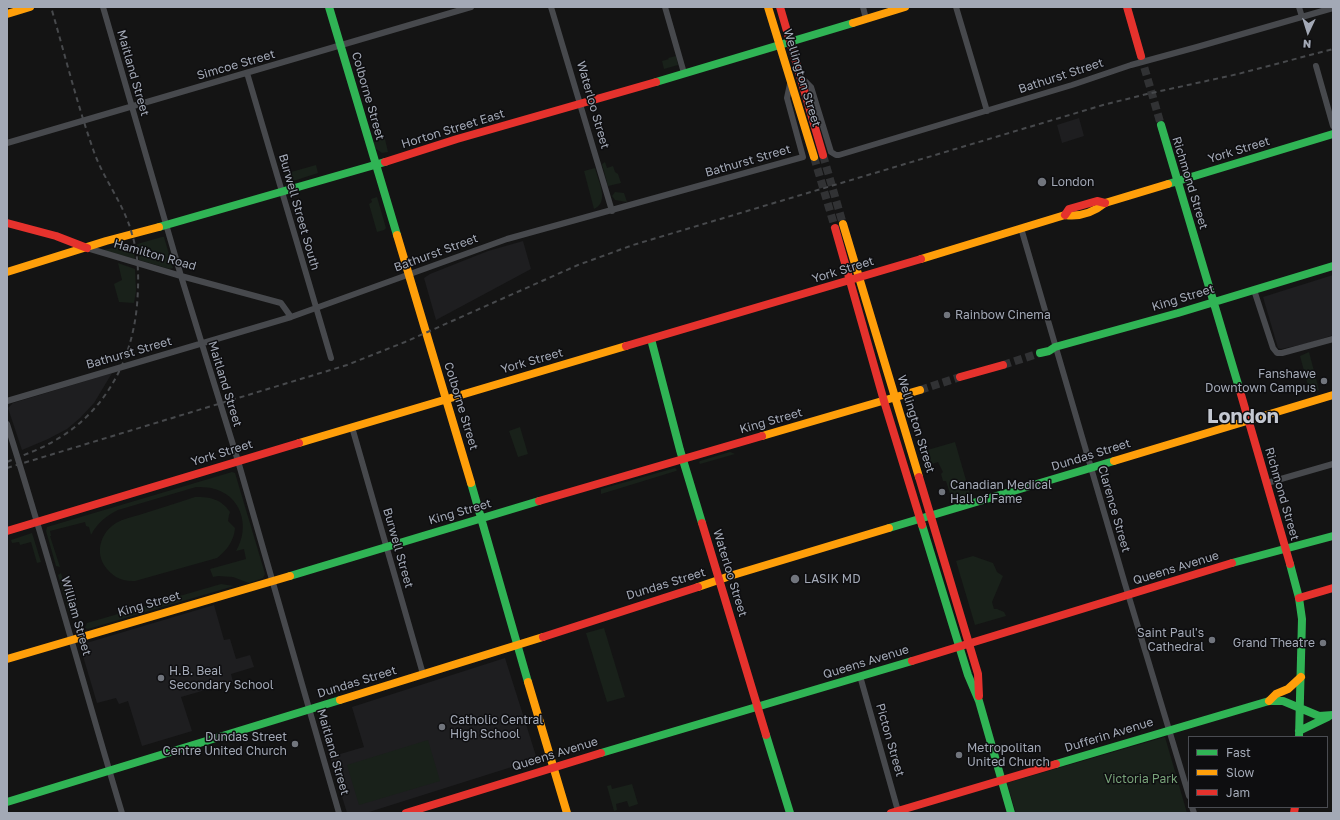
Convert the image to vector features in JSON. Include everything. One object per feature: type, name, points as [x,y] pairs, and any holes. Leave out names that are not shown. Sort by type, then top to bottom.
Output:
[{"type":"main road","points":[[7,14],[30,7]]},
{"type":"main road","name":"Colborne Street","points":[[330,7],[376,165],[447,398],[517,645],[567,813]]},
{"type":"main road","name":"Wellington Street","points":[[768,7],[814,157]]},
{"type":"main road","name":"Wellington Street","points":[[780,7],[823,154]]},
{"type":"main road","name":"Horton Street East","points":[[7,272],[106,241],[167,226],[376,165],[905,7]]},
{"type":"main road","points":[[1127,7],[1141,56]]},
{"type":"main road","name":"Richmond Street","points":[[1161,125],[1267,483],[1299,598],[1302,619],[1299,734]]},
{"type":"main road","name":"York Street","points":[[7,531],[447,398],[850,281],[1065,215],[1072,217],[1099,208],[1105,203],[1333,134]]},
{"type":"main road","name":"Hamilton Road","points":[[7,223],[56,236],[87,248]]},
{"type":"main road","name":"Wellington Street","points":[[979,701],[978,674],[894,397],[866,297],[839,226],[850,281],[884,401],[968,676],[979,701],[1011,813]]},
{"type":"main road","name":"King Street","points":[[1040,353],[1049,351],[1055,347],[1333,266]]},
{"type":"main road","points":[[866,297],[868,284],[877,272]]},
{"type":"main road","name":"Waterloo Street","points":[[651,339],[684,459],[790,813]]},
{"type":"main road","points":[[960,377],[1004,364]]},
{"type":"main road","name":"King Street","points":[[7,659],[630,474],[920,390]]},
{"type":"main road","name":"Dundas Street","points":[[7,802],[517,645],[720,580],[733,574],[1333,395]]},
{"type":"main road","name":"Queens Avenue","points":[[406,813],[553,767],[969,644],[1222,566],[1333,536]]},
{"type":"main road","points":[[1299,598],[1333,588]]},
{"type":"main road","points":[[1269,701],[1276,694],[1286,691],[1301,677]]},
{"type":"main road","name":"Dufferin Avenue","points":[[894,812],[1269,701],[1286,702],[1312,715],[1332,715]]},
{"type":"main road","points":[[1299,734],[1310,725],[1332,715]]},
{"type":"street","name":"Maitland Street","points":[[103,7],[181,276],[238,461],[339,813]]},
{"type":"street","name":"Simcoe Street","points":[[7,143],[471,7]]},
{"type":"street","name":"Waterloo Street","points":[[551,7],[612,211]]},
{"type":"street","points":[[665,7],[684,73]]},
{"type":"street","points":[[863,7],[866,19]]},
{"type":"street","points":[[956,7],[987,111]]},
{"type":"street","points":[[1299,7],[1302,17]]},
{"type":"street","name":"Bathurst Street","points":[[799,76],[811,87],[830,149],[834,154],[839,155],[1072,85],[1131,64],[1333,8]]},
{"type":"street","points":[[1316,66],[1333,126]]},
{"type":"street","name":"Burwell Street South","points":[[247,73],[331,358]]},
{"type":"street","name":"Bathurst Street","points":[[7,401],[202,344],[316,308],[507,239],[803,157],[787,98],[791,83]]},
{"type":"street","name":"Clarence Street","points":[[1021,228],[1188,793]]},
{"type":"street","name":"Hamilton Road","points":[[87,248],[181,276],[281,303],[291,316]]},
{"type":"street","points":[[1254,290],[1273,348],[1277,353],[1282,354],[1333,339]]},
{"type":"street","name":"William Street","points":[[7,424],[38,522],[122,813]]},
{"type":"street","name":"Burwell Street","points":[[352,427],[423,674]]},
{"type":"street","points":[[1267,483],[1333,464]]},
{"type":"street","name":"Picton Street","points":[[860,676],[894,812]]},
{"type":"shaded area","points":[[1079,118],[1084,136],[1062,143],[1057,125]]},
{"type":"shaded area","points":[[523,241],[531,269],[436,320],[424,278],[430,274],[488,251]]},
{"type":"shaded area","points":[[1333,275],[1333,335],[1309,343],[1281,349],[1278,348],[1263,297]]},
{"type":"shaded area","points":[[112,373],[94,403],[80,418],[67,429],[22,450],[8,408],[13,403]]},
{"type":"shaded area","name":"H.B. Beal Secondary School","points":[[214,605],[224,640],[230,639],[236,659],[250,655],[254,667],[231,674],[233,682],[181,697],[192,731],[142,746],[128,701],[119,704],[116,698],[97,703],[80,646]]},
{"type":"shaded area","name":"Catholic Central High School","points":[[505,658],[537,759],[366,813],[347,813],[330,757],[364,747],[352,707]]},
{"type":"green space","points":[[676,56],[678,65],[664,69],[662,61]]},
{"type":"green space","points":[[385,139],[388,152],[382,153],[375,148],[373,143],[378,140]]},
{"type":"green space","points":[[605,162],[607,168],[613,166],[621,183],[608,186],[602,164]]},
{"type":"green space","points":[[316,165],[318,173],[287,183],[284,174]]},
{"type":"green space","points":[[595,168],[602,191],[602,196],[599,206],[594,209],[584,171]]},
{"type":"green space","points":[[615,192],[624,193],[627,202],[615,200],[612,196]]},
{"type":"green space","points":[[377,197],[386,228],[377,232],[369,204],[372,202],[371,199]]},
{"type":"green space","points":[[164,237],[173,268],[170,269],[139,260],[137,244]]},
{"type":"green space","points":[[133,244],[135,259],[103,250]]},
{"type":"green space","points":[[118,263],[135,269],[136,291],[134,303],[119,302],[114,284],[122,280]]},
{"type":"green space","points":[[1309,352],[1319,390],[1310,393],[1300,356]]},
{"type":"green space","points":[[520,427],[528,454],[518,457],[509,431]]},
{"type":"green space","points":[[955,442],[970,494],[952,500],[946,481],[943,481],[941,474],[943,472],[938,462],[932,464],[924,451]]},
{"type":"green space","points":[[730,452],[735,454],[700,464],[699,462],[700,461]]},
{"type":"green space","points":[[675,468],[677,470],[676,471],[601,494],[601,489]]},
{"type":"green space","points":[[232,472],[235,473],[263,567],[265,574],[263,578],[249,583],[233,577],[213,577],[210,569],[246,559],[244,549],[236,551],[243,531],[243,522],[236,504],[230,497],[221,491],[204,487],[196,487],[118,510],[102,520],[91,535],[89,527],[86,526],[85,522],[50,531],[50,536],[60,567],[56,566],[46,531],[47,527]]},
{"type":"green space","points":[[195,497],[215,500],[223,504],[230,512],[228,521],[235,528],[232,541],[224,552],[217,558],[135,581],[117,578],[107,569],[101,559],[100,547],[101,541],[111,527],[125,519]]},
{"type":"green space","points":[[32,533],[41,562],[37,563],[31,542],[20,545],[19,542],[12,543],[11,540]]},
{"type":"green space","points":[[973,556],[993,563],[997,572],[1003,576],[992,602],[994,609],[1004,612],[1006,616],[975,625],[956,561]]},
{"type":"green space","points":[[61,573],[73,612],[69,612],[58,575]]},
{"type":"green space","points":[[221,584],[234,586],[88,629],[85,628],[87,623]]},
{"type":"green space","points":[[604,628],[625,697],[607,702],[586,633]]},
{"type":"green space","name":"Victoria Park","points":[[1165,737],[1187,813],[1016,813],[1007,783]]},
{"type":"green space","points":[[428,740],[440,781],[359,805],[347,765]]},
{"type":"green space","points":[[632,784],[638,804],[629,807],[627,801],[616,804],[617,810],[614,811],[607,786],[611,785],[612,789]]},
{"type":"tunnel","points":[[1141,56],[1161,125]]},
{"type":"tunnel","points":[[823,155],[843,224]]},
{"type":"tunnel","points":[[814,157],[835,228]]},
{"type":"tunnel","points":[[1003,365],[1040,353]]},
{"type":"tunnel","points":[[920,390],[960,377]]},
{"type":"railway","points":[[7,462],[54,441],[72,429],[101,401],[122,366],[134,326],[137,305],[138,269],[132,234],[124,212],[94,152],[51,7]]},
{"type":"railway","points":[[7,468],[347,365],[405,342],[578,265],[633,245],[1103,105],[1238,74],[1333,49]]},
{"type":"traffic: fast","points":[[329,7],[397,235]]},
{"type":"traffic: fast","points":[[656,82],[853,23]]},
{"type":"traffic: fast","points":[[1161,125],[1240,391]]},
{"type":"traffic: fast","points":[[1168,184],[1333,134]]},
{"type":"traffic: fast","points":[[159,227],[385,162]]},
{"type":"traffic: fast","points":[[1040,353],[1049,351],[1055,347],[1178,313],[1333,266]]},
{"type":"traffic: fast","points":[[651,339],[680,450],[702,523]]},
{"type":"traffic: fast","points":[[889,528],[1114,461]]},
{"type":"traffic: fast","points":[[471,483],[528,682]]},
{"type":"traffic: fast","points":[[290,576],[539,501]]},
{"type":"traffic: fast","points":[[922,525],[968,675],[979,701],[1011,813]]},
{"type":"traffic: fast","points":[[1232,563],[1333,536]]},
{"type":"traffic: fast","points":[[1290,564],[1299,598],[1302,619],[1299,736]]},
{"type":"traffic: fast","points":[[601,753],[912,661]]},
{"type":"traffic: fast","points":[[7,802],[340,700]]},
{"type":"traffic: fast","points":[[1056,764],[1269,701],[1283,701],[1319,716],[1333,715]]},
{"type":"traffic: fast","points":[[1299,731],[1328,717]]},
{"type":"traffic: fast","points":[[766,735],[790,813]]},
{"type":"traffic: slow","points":[[7,14],[30,7]]},
{"type":"traffic: slow","points":[[768,7],[814,157]]},
{"type":"traffic: slow","points":[[853,23],[905,7]]},
{"type":"traffic: slow","points":[[921,259],[1065,215],[1086,213],[1105,203],[1168,184]]},
{"type":"traffic: slow","points":[[843,224],[919,477]]},
{"type":"traffic: slow","points":[[7,272],[106,241],[159,227]]},
{"type":"traffic: slow","points":[[397,235],[471,483]]},
{"type":"traffic: slow","points":[[299,443],[626,346]]},
{"type":"traffic: slow","points":[[762,436],[920,390]]},
{"type":"traffic: slow","points":[[1114,461],[1333,395]]},
{"type":"traffic: slow","points":[[698,587],[889,528]]},
{"type":"traffic: slow","points":[[7,659],[290,576]]},
{"type":"traffic: slow","points":[[340,700],[543,637]]},
{"type":"traffic: slow","points":[[1269,701],[1276,694],[1288,689],[1301,677]]},
{"type":"traffic: slow","points":[[528,682],[567,813]]},
{"type":"traffic: jam","points":[[780,7],[823,155]]},
{"type":"traffic: jam","points":[[1127,7],[1141,56]]},
{"type":"traffic: jam","points":[[385,162],[457,139],[656,82]]},
{"type":"traffic: jam","points":[[1065,215],[1069,209],[1097,201],[1105,203]]},
{"type":"traffic: jam","points":[[7,223],[56,236],[87,248]]},
{"type":"traffic: jam","points":[[835,228],[884,401],[922,525]]},
{"type":"traffic: jam","points":[[626,346],[921,259]]},
{"type":"traffic: jam","points":[[960,377],[1003,365]]},
{"type":"traffic: jam","points":[[1240,391],[1290,564]]},
{"type":"traffic: jam","points":[[539,501],[762,436]]},
{"type":"traffic: jam","points":[[7,531],[299,443]]},
{"type":"traffic: jam","points":[[919,477],[978,674],[979,696]]},
{"type":"traffic: jam","points":[[702,523],[766,735]]},
{"type":"traffic: jam","points":[[912,661],[1232,563]]},
{"type":"traffic: jam","points":[[543,637],[698,587]]},
{"type":"traffic: jam","points":[[1299,598],[1333,588]]},
{"type":"traffic: jam","points":[[406,813],[601,753]]},
{"type":"traffic: jam","points":[[891,813],[1056,764]]},
{"type":"traffic: jam","points":[[1294,813],[1295,808]]},
{"type":"place","name":"London","points":[[1042,182]]},
{"type":"place","name":"Rainbow Cinema","points":[[947,315]]},
{"type":"place","name":"Fanshawe Downtown Campus","points":[[1324,381]]},
{"type":"place","name":"Canadian Medical Hall of Fame","points":[[942,492]]},
{"type":"place","name":"LASIK MD","points":[[795,579]]},
{"type":"place","name":"Saint Paul's Cathedral","points":[[1212,640]]},
{"type":"place","name":"Grand Theatre","points":[[1323,643]]},
{"type":"place","name":"H.B. Beal Secondary School","points":[[161,678]]},
{"type":"place","name":"Catholic Central High School","points":[[442,727]]},
{"type":"place","name":"Dundas Street Centre United Church","points":[[295,744]]},
{"type":"place","name":"Metropolitan United Church","points":[[959,755]]},
{"type":"district","name":"London","points":[[1243,417]]}]
